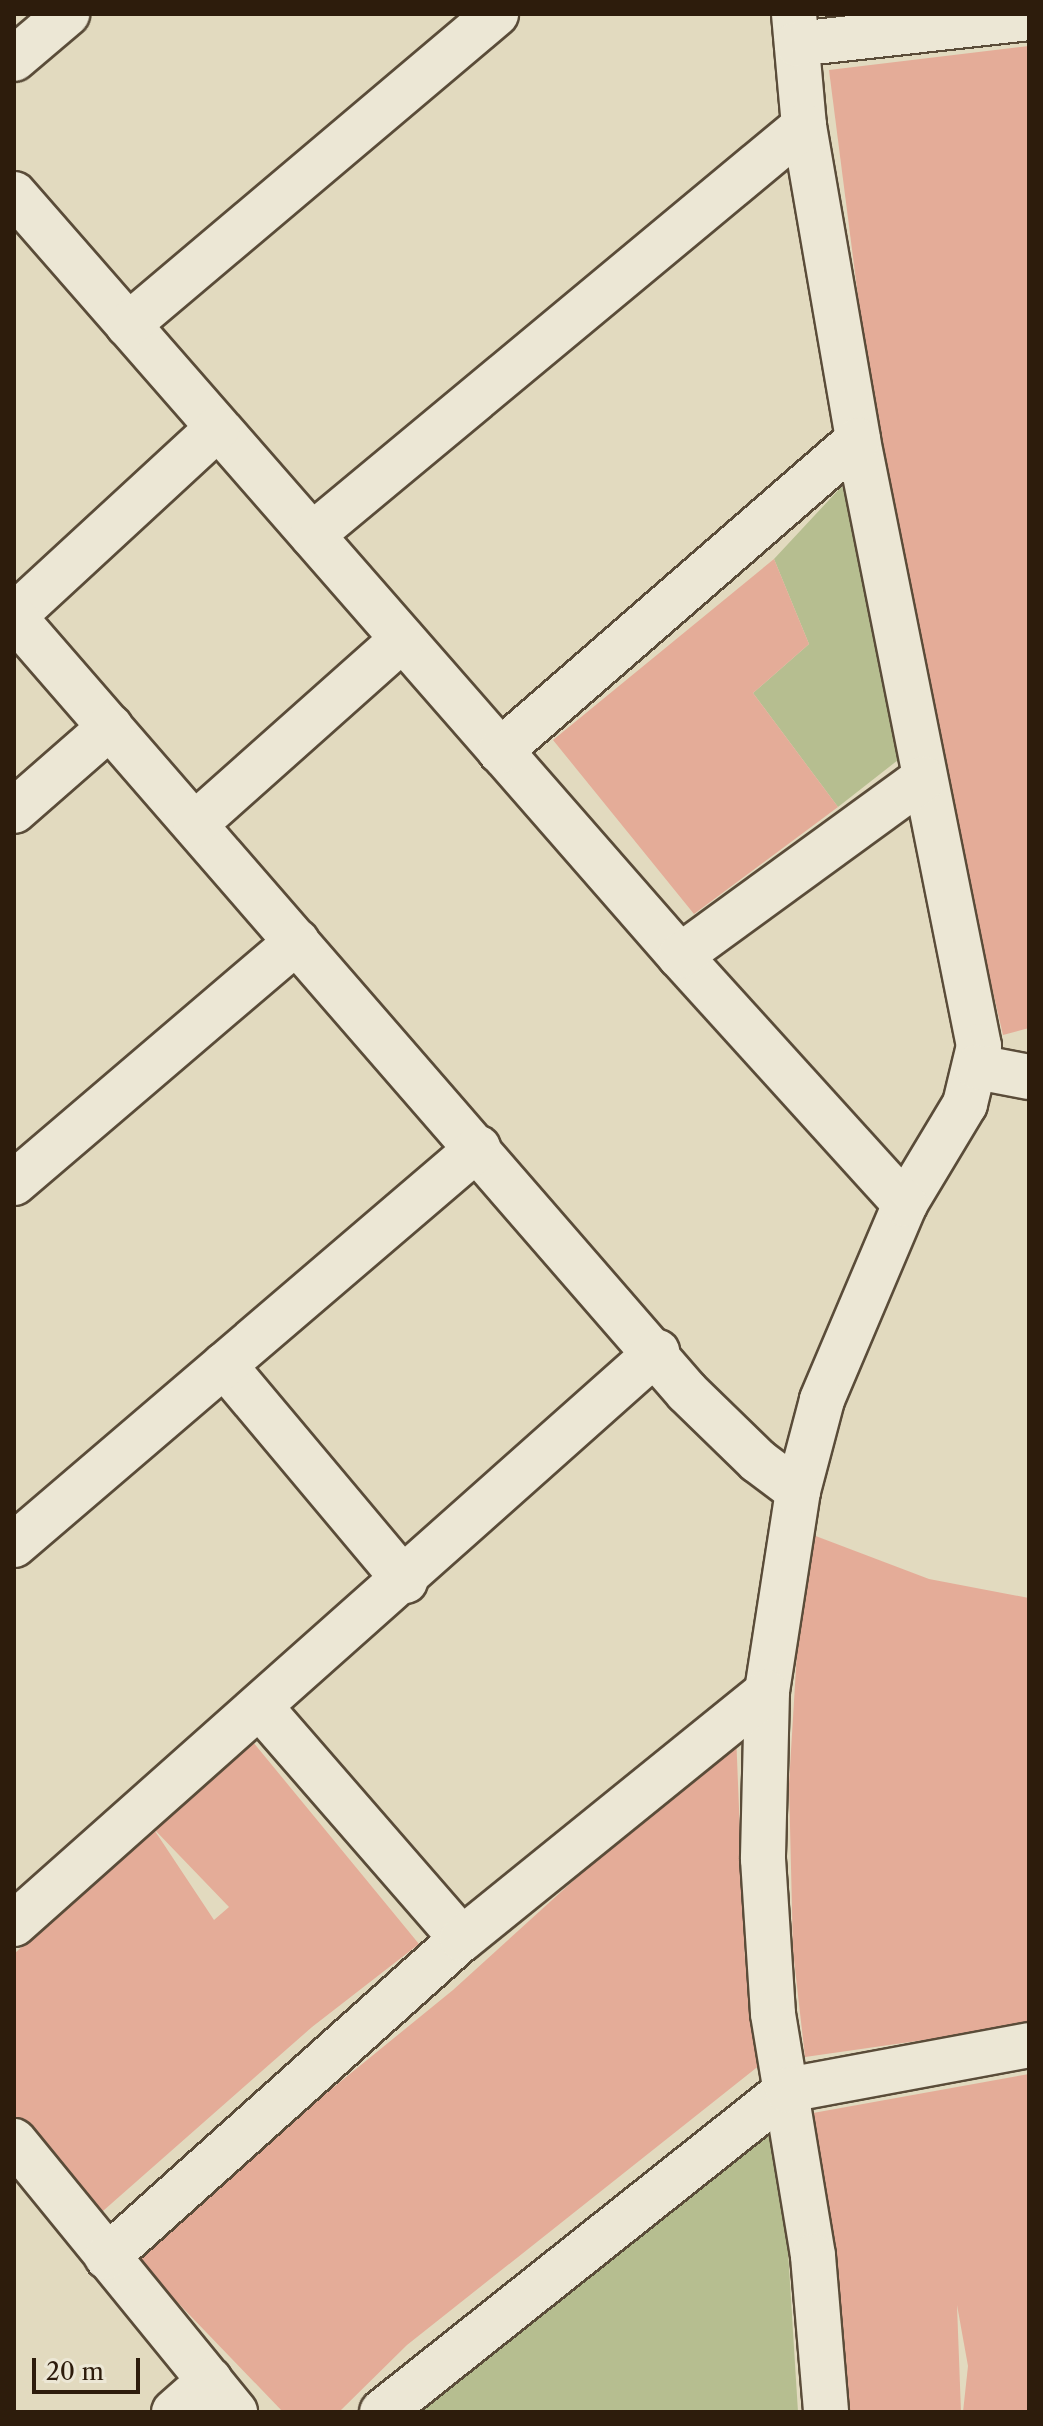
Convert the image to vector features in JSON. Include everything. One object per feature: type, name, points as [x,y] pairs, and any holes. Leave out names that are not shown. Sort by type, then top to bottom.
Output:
[{"type":"street","points":[[14,59],[67,14]]},
{"type":"street","points":[[128,325],[496,14]]},
{"type":"street","points":[[826,2412],[823,2334],[773,2014],[763,1859],[767,1692],[798,1491],[827,1385],[905,1204],[965,1104],[977,1067],[978,1025],[923,779],[858,440],[804,126],[796,29],[1029,18]]},
{"type":"street","points":[[312,535],[804,126]]},
{"type":"street","points":[[14,194],[680,956],[905,1204]]},
{"type":"street","points":[[218,428],[14,617],[721,1428],[798,1491]]},
{"type":"street","points":[[500,751],[858,440]]},
{"type":"street","points":[[195,824],[403,639]]},
{"type":"street","points":[[14,811],[110,727]]},
{"type":"street","points":[[680,956],[923,779]]},
{"type":"street","points":[[14,1183],[297,941]]},
{"type":"street","points":[[977,1067],[1029,1077]]},
{"type":"street","points":[[14,1545],[478,1148]]},
{"type":"street","points":[[14,1924],[405,1581],[657,1352]]},
{"type":"street","points":[[224,1365],[405,1581]]},
{"type":"street","points":[[107,2257],[462,1939],[767,1692]]},
{"type":"street","points":[[261,1708],[462,1939]]},
{"type":"street","points":[[382,2412],[787,2090],[1029,2045]]},
{"type":"street","points":[[14,2141],[222,2396],[174,2412]]},
{"type":"green space","points":[[842,486],[867,584],[898,760],[838,807],[753,693],[809,644],[774,559]]},
{"type":"green space","points":[[780,2122],[798,2412],[416,2412]]},
{"type":"building","points":[[1029,46],[1029,1028],[1003,1035],[937,752],[864,343],[829,70]]},
{"type":"building","points":[[774,559],[809,644],[753,693],[838,807],[694,914],[553,740]]},
{"type":"building","points":[[813,1535],[929,1579],[1029,1598],[1029,2025],[805,2057],[793,1951],[789,1784],[798,1635]]},
{"type":"building","points":[[736,1733],[745,1960],[765,2061],[407,2345],[339,2412],[283,2412],[130,2253],[453,1990]]},
{"type":"building","points":[[253,1742],[419,1944],[312,2027],[95,2218],[14,2122],[14,1954],[153,1828]],"holes":[[[153,1828],[229,1907],[214,1920]]]},
{"type":"building","points":[[1029,2074],[1029,2412],[963,2412],[968,2366],[957,2305],[961,2412],[836,2412],[813,2113]]}]
